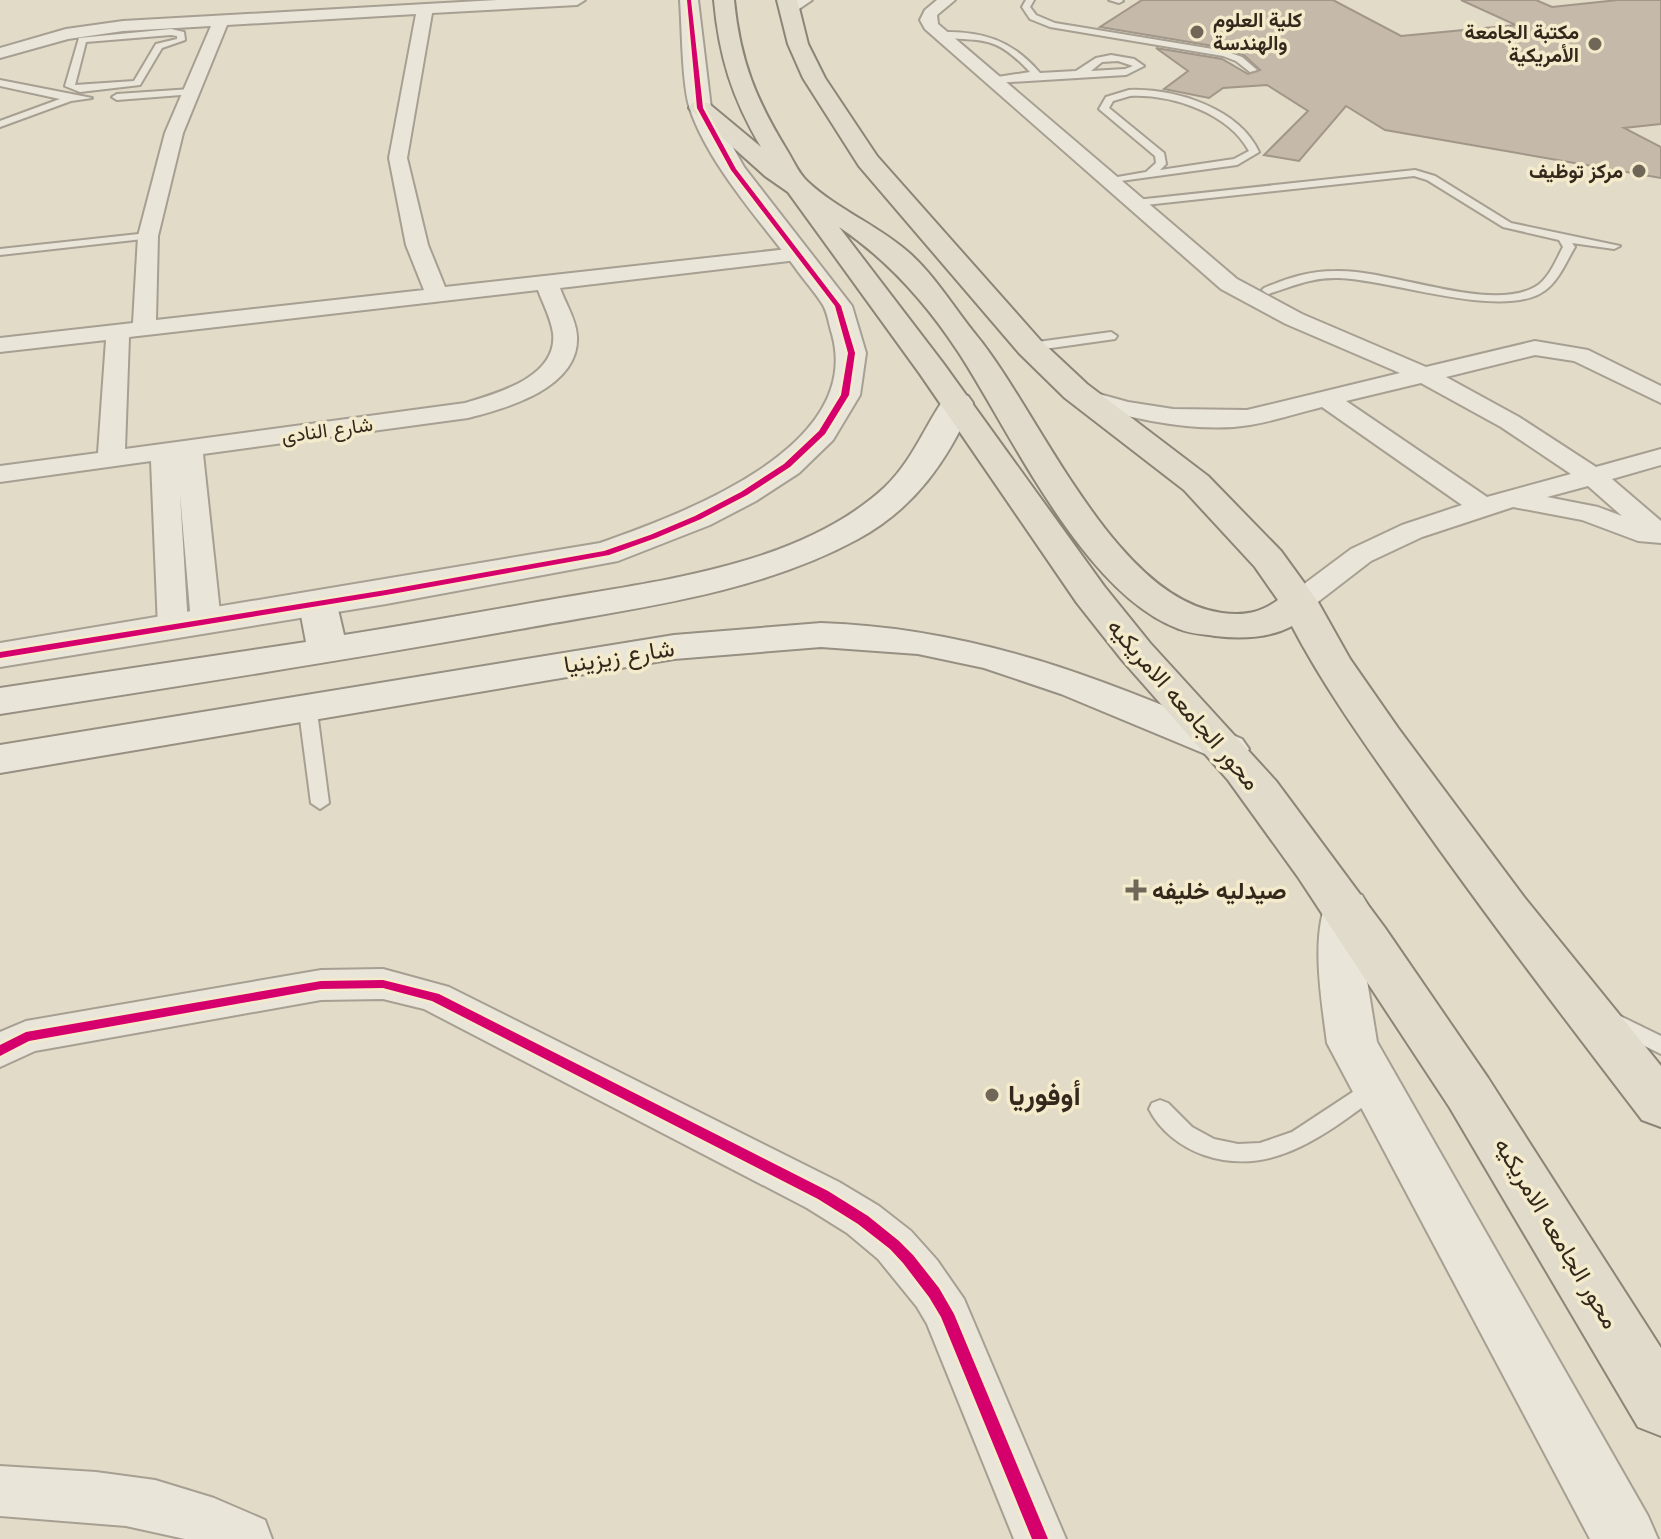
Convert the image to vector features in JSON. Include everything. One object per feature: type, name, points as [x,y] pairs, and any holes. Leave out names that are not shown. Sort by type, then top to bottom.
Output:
[{"type":"main road","name":"محور الجامعه الامريكيه","points":[[724,0],[731,57],[762,127],[804,194],[957,403],[1065,562],[1123,635],[1227,749],[1346,907],[1444,1050],[1546,1211],[1661,1406]]},
{"type":"main road","points":[[793,3],[814,78],[860,150],[1030,347],[1081,396],[1196,483],[1268,559],[1299,602],[1330,660],[1383,738],[1507,909],[1661,1105]]},
{"type":"main road","points":[[700,108],[804,194],[871,236],[900,259],[972,349],[1047,474],[1112,560],[1158,603],[1193,621],[1237,627],[1276,620],[1299,602]]},
{"type":"main road","points":[[0,701],[328,652],[675,589],[770,563],[832,537],[885,506],[918,473],[942,438],[957,403]]},
{"type":"main road","points":[[675,589],[699,643]]},
{"type":"main road","points":[[318,605],[328,652]]},
{"type":"main road","name":"شارع زيزينيا","points":[[0,759],[307,704],[699,643],[864,636],[972,652],[1089,689],[1227,749]]},
{"type":"street","points":[[0,53],[40,40],[94,29],[577,0]]},
{"type":"street","points":[[0,655],[318,605],[610,552],[692,519],[790,465],[830,427],[848,392],[850,330],[838,306],[733,169],[700,108],[689,0]]},
{"type":"street","points":[[947,0],[928,16],[928,23],[1213,272],[1249,296],[1337,338],[1435,372]]},
{"type":"street","points":[[425,8],[398,158],[417,245],[437,295]]},
{"type":"street","points":[[144,329],[148,236],[174,133],[222,19]]},
{"type":"street","points":[[1188,248],[1435,372],[1510,422],[1655,499]]},
{"type":"street","points":[[0,345],[797,254]]},
{"type":"street","name":"شارع النادى","points":[[0,474],[468,410],[504,399],[533,385],[553,369],[564,352],[565,336],[547,283]]},
{"type":"street","points":[[111,461],[118,332]]},
{"type":"street","points":[[1337,338],[1347,347],[1358,366],[1356,385],[1339,397]]},
{"type":"street","points":[[1081,396],[1149,414],[1198,419],[1269,414],[1525,349],[1556,349],[1591,359],[1661,396]]},
{"type":"street","points":[[1339,397],[1496,504],[1588,513],[1661,541]]},
{"type":"street","points":[[177,452],[206,622]]},
{"type":"street","points":[[173,627],[177,452]]},
{"type":"street","points":[[1299,602],[1361,555],[1412,531],[1661,457]]},
{"type":"street","points":[[1604,473],[1661,535]]},
{"type":"street","points":[[1346,907],[1342,974],[1352,1043],[1625,1539]]},
{"type":"street","points":[[9,1040],[321,985],[383,984],[435,997],[823,1195],[869,1222],[902,1249],[929,1283],[947,1314],[1040,1539]]},
{"type":"street","points":[[0,1491],[117,1498],[157,1504],[214,1522],[246,1539]]},
{"type":"lane","points":[[1030,0],[1026,7],[1028,12],[1053,25],[1225,54],[1239,59],[1253,70]]},
{"type":"lane","points":[[1113,0],[1119,1]]},
{"type":"lane","points":[[940,35],[975,33],[993,37],[1035,71],[1031,76]]},
{"type":"lane","points":[[131,85],[143,73],[158,47],[179,41],[181,34],[82,40],[70,86],[80,89],[131,85],[194,87]]},
{"type":"lane","points":[[994,80],[1126,72],[1140,66],[1133,61],[1106,59],[1077,74]]},
{"type":"lane","points":[[72,78],[143,73]]},
{"type":"lane","points":[[0,83],[70,98]]},
{"type":"lane","points":[[0,124],[70,98],[194,87]]},
{"type":"lane","points":[[1110,181],[1237,162],[1251,156],[1254,148],[1247,139],[1185,98],[1129,93],[1109,99],[1103,106],[1107,112],[1160,155],[1161,164],[1149,175]]},
{"type":"lane","points":[[1136,203],[1415,173],[1431,178],[1507,225],[1614,246]]},
{"type":"lane","points":[[0,252],[148,236]]},
{"type":"lane","points":[[1268,290],[1295,277],[1343,273],[1469,295],[1515,297],[1544,286],[1569,247],[1563,238]]},
{"type":"lane","points":[[1030,347],[1111,336]]},
{"type":"lane","points":[[307,704],[320,803]]},
{"type":"lane","points":[[1587,1008],[1661,1046]]},
{"type":"lane","points":[[1160,1109],[1179,1130],[1205,1146],[1235,1155],[1266,1154],[1291,1144],[1374,1087]]},
{"type":"building","points":[[1142,0],[1333,0],[1401,36],[1516,25],[1461,0],[1536,0],[1552,7],[1618,0],[1661,0],[1661,124],[1624,128],[1661,147],[1661,178],[1385,130],[1346,106],[1299,161],[1264,155],[1308,111],[1267,85],[1223,88],[1209,98],[1164,89],[1188,71],[1156,48],[1222,59],[1248,74],[1260,70],[1244,55],[1225,48],[1100,27]]},
{"type":"cycle path","points":[[0,655],[386,593],[606,553],[698,517],[744,494],[787,466],[822,433],[845,395],[852,353],[838,306],[733,169],[700,108],[689,0]]},
{"type":"cycle path","points":[[0,1051],[26,1037],[321,985],[383,984],[435,997],[823,1195],[880,1232],[908,1259],[947,1314],[1040,1539]]},
{"type":"place","name":"كلية العلوم والهندسة","points":[[1197,32]]},
{"type":"place","name":"مكتبة الجامعة الأمريكية","points":[[1595,44]]},
{"type":"place","name":"مركز توظيف","points":[[1639,171]]},
{"type":"place","name":"صيدليه خليفه","points":[[1136,890]]},
{"type":"place","name":"أوفوريا","points":[[992,1095]]}]
